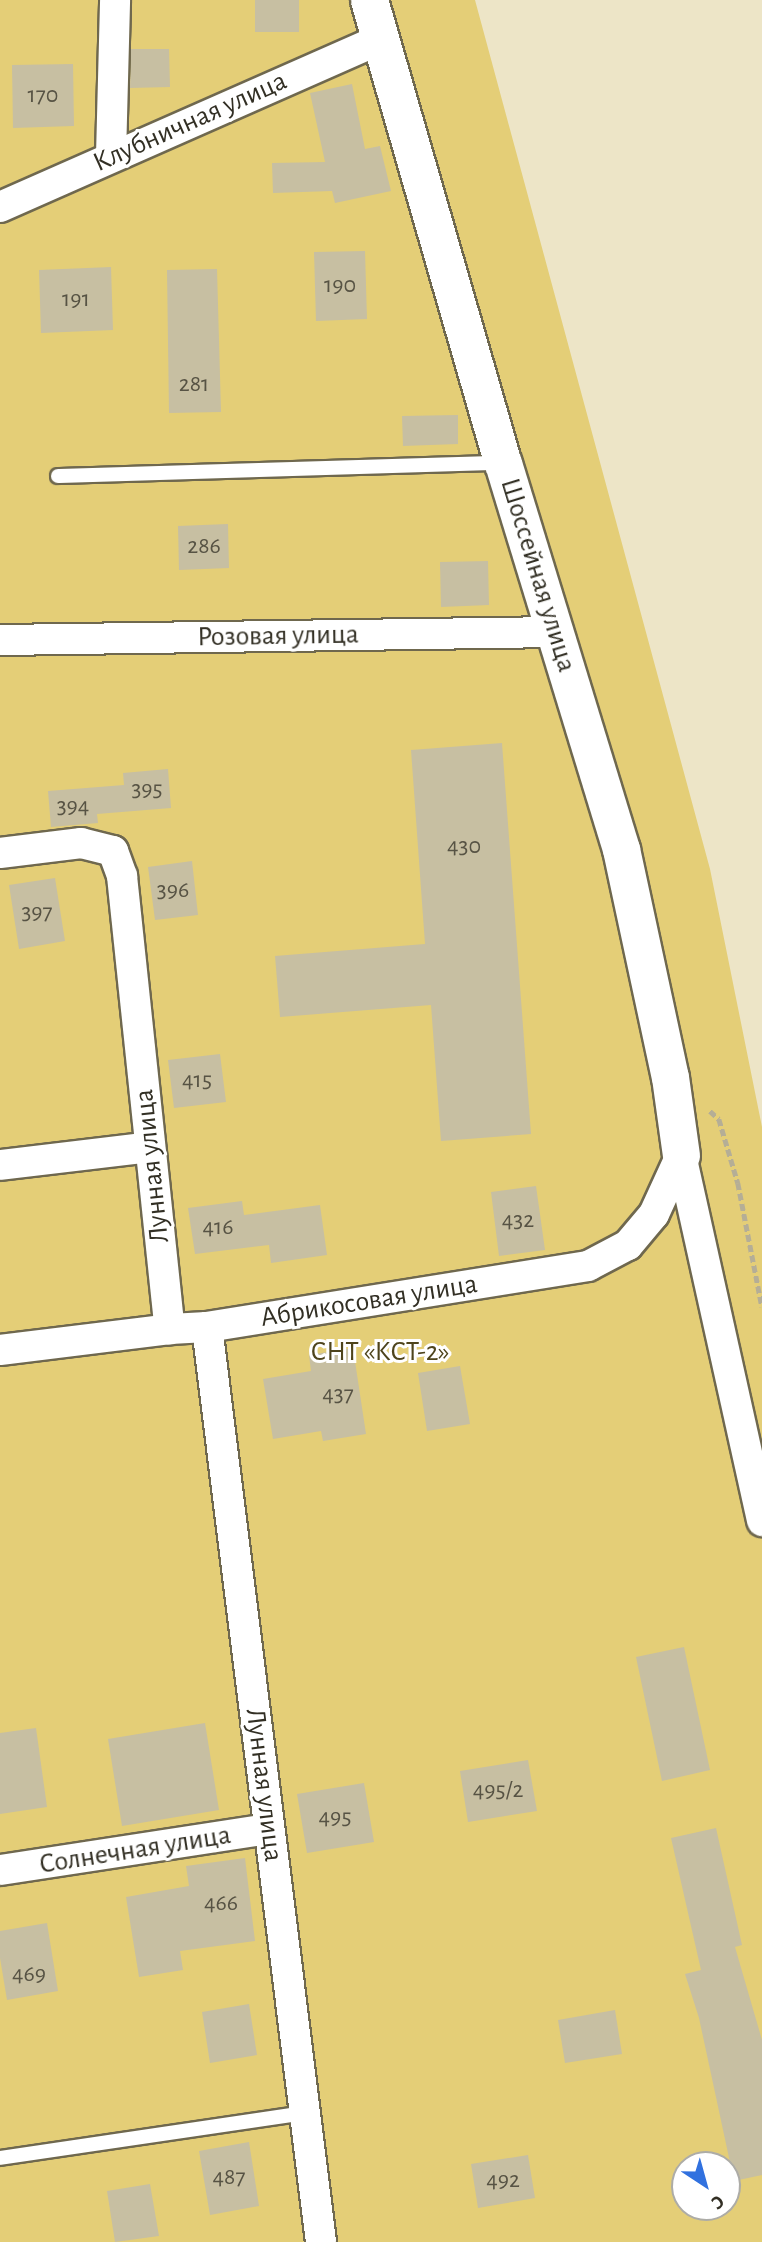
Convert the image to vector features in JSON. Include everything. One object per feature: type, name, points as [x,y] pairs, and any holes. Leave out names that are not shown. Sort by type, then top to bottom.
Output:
[{"type":"street","points":[[111,156],[115,0]]},
{"type":"street","name":"Шоссейная улица","points":[[369,0],[503,463],[557,632],[621,849],[670,1077],[681,1155]]},
{"type":"street","name":"Клубничная улица","points":[[0,207],[381,39]]},
{"type":"street","name":"Розовая улица","points":[[0,640],[557,632]]},
{"type":"street","name":"Лунная улица","points":[[0,853],[81,843],[113,851],[122,876],[170,1329]]},
{"type":"street","points":[[0,1165],[150,1147]]},
{"type":"street","points":[[681,1155],[762,1521]]},
{"type":"street","name":"Абрикосовая улица","points":[[0,1350],[207,1327],[588,1266],[628,1245],[654,1214],[681,1155]]},
{"type":"street","name":"Лунная улица","points":[[207,1327],[321,2242]]},
{"type":"street","name":"Солнечная улица","points":[[0,1870],[269,1829]]},
{"type":"lane","points":[[58,476],[503,463]]},
{"type":"lane","points":[[0,2158],[305,2113]]},
{"type":"path","points":[[670,1077],[719,1119],[738,1183],[762,1307]]},
{"type":"green space","name":"СНТ «КСТ-2»","points":[[0,0],[475,0],[710,869],[762,1127],[762,2242],[0,2242]]},
{"type":"building","points":[[255,0],[299,0],[299,32],[255,32]]},
{"type":"building","points":[[131,49],[169,49],[170,87],[130,88]]},
{"type":"building","points":[[73,64],[74,126],[13,128],[12,65]]},
{"type":"building","points":[[352,84],[365,149],[380,146],[391,191],[335,203],[332,191],[273,193],[272,163],[325,162],[310,93]]},
{"type":"building","points":[[365,251],[367,319],[316,321],[314,252]]},
{"type":"building","points":[[111,267],[113,330],[41,333],[39,270]]},
{"type":"building","points":[[217,269],[221,412],[169,413],[167,270]]},
{"type":"building","points":[[458,415],[458,444],[403,446],[402,416]]},
{"type":"building","points":[[228,524],[229,568],[179,570],[178,526]]},
{"type":"building","points":[[488,561],[489,605],[441,607],[440,562]]},
{"type":"building","points":[[502,743],[531,1134],[441,1141],[431,1005],[280,1017],[275,956],[425,944],[411,750]]},
{"type":"building","points":[[168,769],[171,808],[97,814],[98,823],[51,827],[48,791],[124,785],[123,773]]},
{"type":"building","points":[[192,861],[198,915],[155,920],[148,867]]},
{"type":"building","points":[[55,878],[65,941],[19,949],[9,885]]},
{"type":"building","points":[[220,1054],[226,1102],[174,1108],[168,1060]]},
{"type":"building","points":[[536,1186],[545,1250],[499,1256],[491,1192]]},
{"type":"building","points":[[242,1201],[244,1215],[320,1205],[327,1255],[271,1263],[269,1245],[195,1254],[188,1208]]},
{"type":"building","points":[[353,1348],[366,1434],[323,1441],[321,1431],[273,1439],[263,1379],[311,1371],[309,1355]]},
{"type":"building","points":[[460,1366],[470,1424],[427,1431],[418,1373]]},
{"type":"building","points":[[684,1647],[710,1770],[662,1781],[636,1657]]},
{"type":"building","points":[[205,1723],[219,1810],[122,1826],[108,1739]]},
{"type":"building","points":[[36,1728],[47,1807],[0,1814],[0,1733]]},
{"type":"building","points":[[528,1760],[537,1811],[468,1822],[460,1771]]},
{"type":"building","points":[[364,1783],[374,1842],[307,1853],[297,1794]]},
{"type":"building","points":[[716,1828],[742,1945],[735,1947],[762,2040],[762,2175],[741,2180],[741,2151],[728,2151],[699,2018],[685,1974],[701,1970],[671,1838]]},
{"type":"building","points":[[245,1858],[255,1941],[180,1951],[183,1970],[139,1977],[126,1897],[189,1886],[186,1866]]},
{"type":"building","points":[[47,1923],[58,1991],[7,2000],[0,1958],[0,1931]]},
{"type":"building","points":[[249,2004],[257,2055],[210,2063],[202,2012]]},
{"type":"building","points":[[615,2010],[622,2054],[565,2063],[558,2020]]},
{"type":"building","points":[[249,2142],[259,2206],[210,2215],[199,2151]]},
{"type":"building","points":[[528,2155],[535,2198],[478,2208],[471,2164]]},
{"type":"building","points":[[150,2184],[159,2236],[115,2242],[107,2191]]}]
